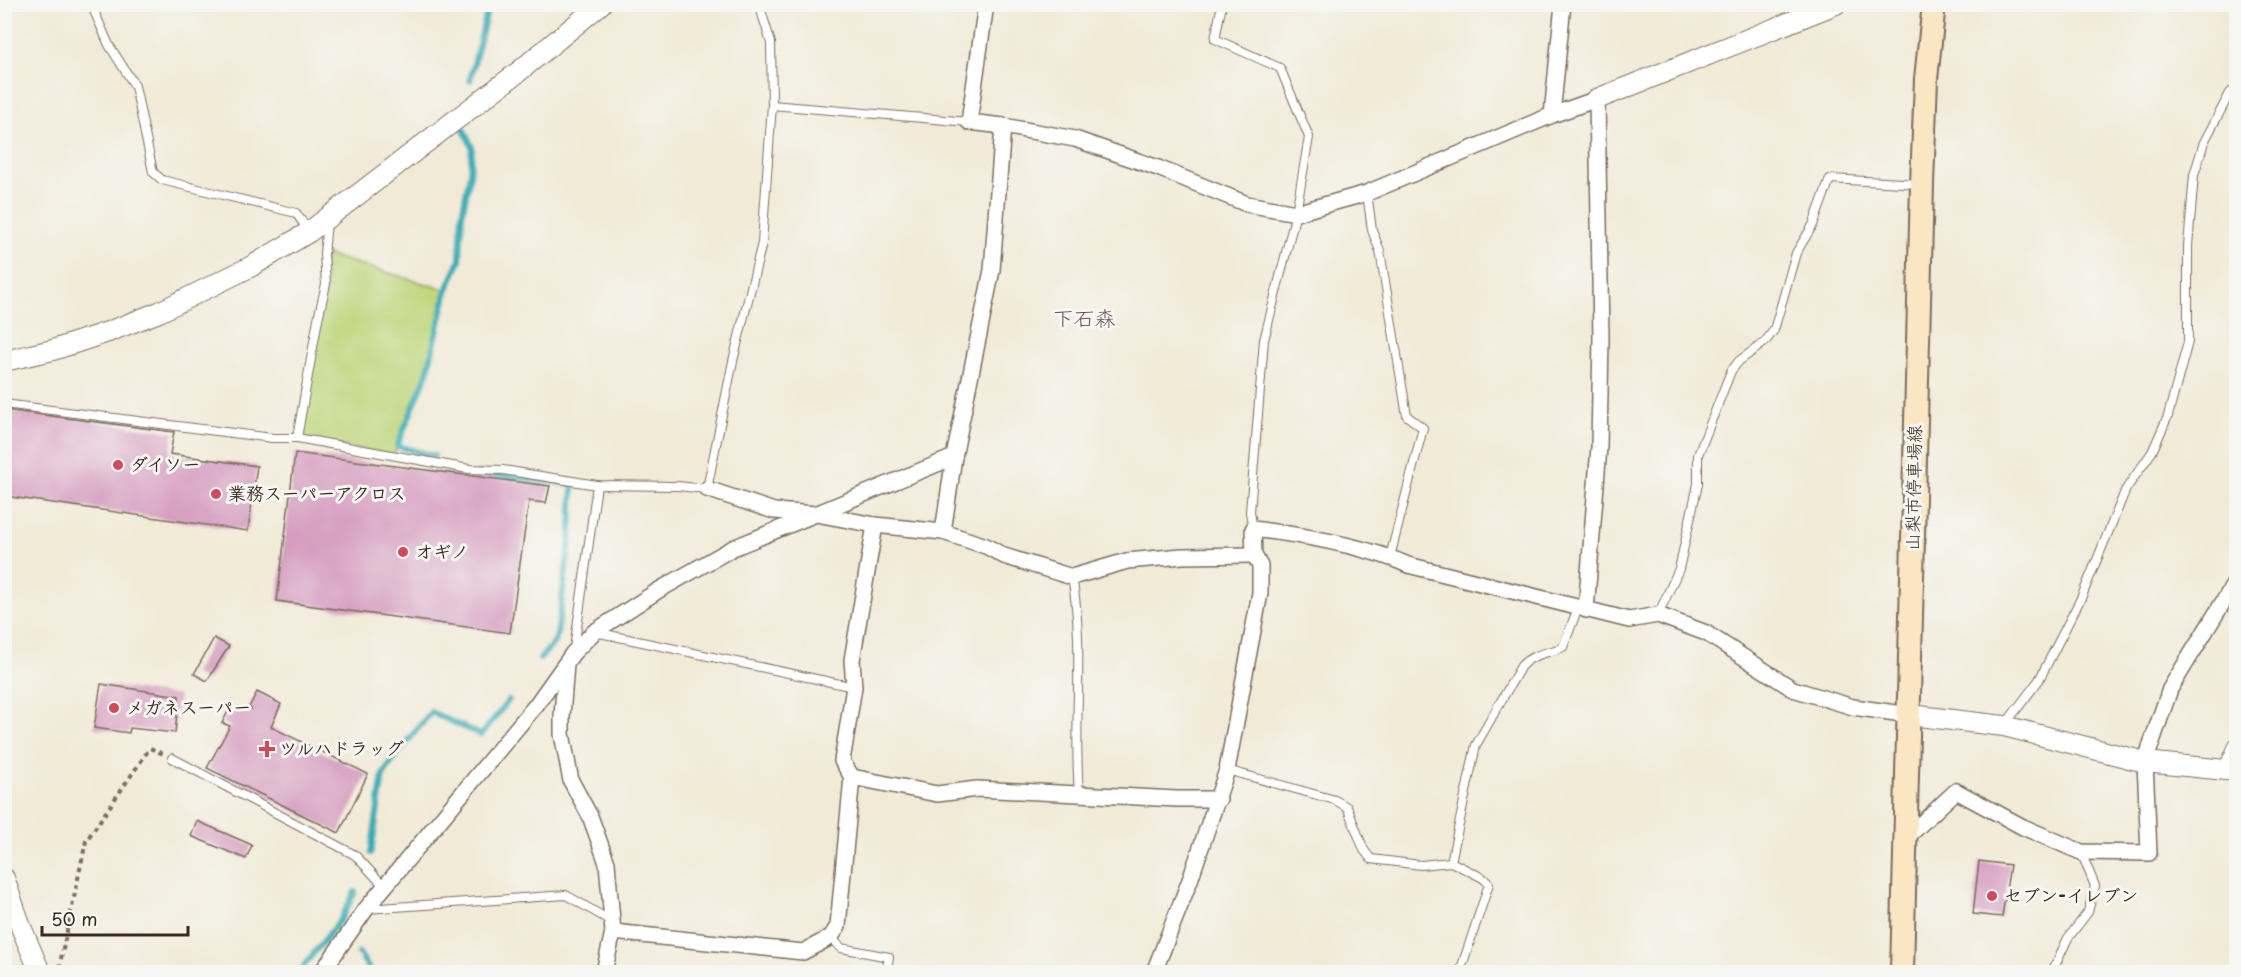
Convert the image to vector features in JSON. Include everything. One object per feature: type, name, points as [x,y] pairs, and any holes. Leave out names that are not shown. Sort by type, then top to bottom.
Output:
[{"type":"main road","name":"山梨市停車場線","points":[[1902,972],[1922,184],[1926,79],[1934,4]]},
{"type":"street","points":[[4,361],[53,350],[98,336],[159,312],[252,266],[309,232],[517,73],[601,4]]},
{"type":"street","points":[[986,4],[969,122],[1075,139],[1158,168],[1247,204],[1296,213],[1367,193],[1552,115],[1836,4]]},
{"type":"street","points":[[1552,115],[1563,4]]},
{"type":"street","points":[[1582,609],[1599,447],[1601,338],[1597,99]]},
{"type":"street","points":[[943,532],[954,457],[992,270],[1003,126]]},
{"type":"street","points":[[322,972],[366,909],[536,705],[570,658],[594,632],[658,590],[734,548],[954,457]]},
{"type":"street","points":[[707,489],[774,511],[816,514],[875,525],[943,532],[986,546],[1004,556],[1072,577],[1128,561],[1182,556],[1254,555]]},
{"type":"street","points":[[612,927],[803,952],[831,937],[838,926],[852,777],[842,761],[854,687],[852,660],[875,525]]},
{"type":"street","points":[[1154,972],[1190,880],[1227,770],[1260,593],[1260,566],[1254,555],[1253,529],[1290,534],[1390,557],[1408,565],[1629,620],[1659,615],[1706,633],[1793,689],[1853,707],[2004,726],[2145,762],[2229,770]]},
{"type":"street","points":[[1906,838],[1956,791],[2023,827],[2081,852],[2149,853],[2145,762],[2170,689],[2236,581]]},
{"type":"street","points":[[570,658],[561,716],[562,734],[571,781],[590,816],[607,863],[612,927],[604,972]]},
{"type":"street","points":[[852,777],[937,794],[977,789],[1219,799]]},
{"type":"street","points":[[4,878],[40,972]]},
{"type":"lane","points":[[91,4],[109,45],[135,86],[153,172],[162,180],[296,213],[309,232]]},
{"type":"lane","points":[[4,404],[262,436],[297,438],[469,469],[503,470],[597,485],[677,486],[707,489],[733,361],[762,243],[772,105],[771,43],[759,4]]},
{"type":"lane","points":[[1222,4],[1215,39],[1280,68],[1309,137],[1296,213],[1264,340],[1250,512],[1253,529]]},
{"type":"lane","points":[[2004,726],[2039,680],[2082,596],[2126,489],[2152,452],[2168,416],[2188,342],[2188,246],[2194,175],[2204,142],[2230,93],[2236,88]]},
{"type":"lane","points":[[772,105],[969,122]]},
{"type":"lane","points":[[1659,615],[1680,569],[1698,484],[1698,455],[1731,371],[1739,361],[1765,342],[1774,330],[1796,254],[1813,225],[1830,179],[1922,184]]},
{"type":"lane","points":[[1367,193],[1372,230],[1380,251],[1407,416],[1423,428],[1390,557]]},
{"type":"lane","points":[[297,438],[326,284],[324,254],[328,219]]},
{"type":"lane","points":[[570,658],[597,485]]},
{"type":"lane","points":[[1072,577],[1077,603],[1079,793]]},
{"type":"lane","points":[[1450,862],[1476,745],[1521,666],[1531,656],[1549,653],[1563,647],[1582,609]]},
{"type":"lane","points":[[594,632],[854,687]]},
{"type":"lane","points":[[2229,770],[2236,739]]},
{"type":"lane","points":[[172,758],[355,855],[385,887]]},
{"type":"lane","points":[[1227,770],[1335,800],[1347,807],[1364,850],[1371,858],[1421,865],[1450,862],[1483,878],[1490,884],[1460,972]]},
{"type":"lane","points":[[2052,972],[2068,938],[2088,912],[2095,886],[2081,852]]},
{"type":"lane","points":[[366,909],[566,895],[612,927]]},
{"type":"lane","points":[[831,937],[841,948],[889,957],[886,972]]},
{"type":"path","points":[[58,972],[86,841],[150,748],[172,758]]},
{"type":"green space","points":[[324,254],[447,290],[427,374],[394,455],[297,438],[326,284]]},
{"type":"building","points":[[4,410],[174,432],[170,454],[257,466],[248,531],[4,496]]},
{"type":"building","name":"オギノ","points":[[295,453],[550,486],[546,503],[529,501],[510,633],[277,601]]},
{"type":"building","points":[[214,638],[229,646],[207,681],[194,674]]},
{"type":"building","points":[[101,684],[179,696],[175,733],[130,728],[129,733],[94,728]]},
{"type":"building","name":"ツルハドラッグ","points":[[257,692],[281,704],[271,727],[368,774],[339,833],[207,768],[230,726],[222,723],[231,706],[252,709],[249,707]]},
{"type":"building","points":[[197,821],[252,845],[246,859],[191,836]]},
{"type":"building","points":[[1979,861],[2010,865],[2002,917],[1973,914]]},
{"type":"waterway","points":[[470,80],[489,4]]},
{"type":"waterway","points":[[434,456],[397,446],[427,374],[447,290],[460,260],[462,215],[470,174],[472,147],[463,128]]},
{"type":"waterway","points":[[479,473],[573,484],[571,532],[557,635],[555,641],[540,659]]},
{"type":"waterway","points":[[371,853],[383,775],[431,712],[481,735],[509,700]]},
{"type":"waterway","points":[[296,972],[301,971],[341,919],[355,892]]},
{"type":"waterway","points":[[359,953],[371,972]]},
{"type":"place","name":"ダイソー","points":[[118,465]]},
{"type":"place","name":"業務スーパーアクロス","points":[[216,494]]},
{"type":"place","name":"オギノ","points":[[403,552]]},
{"type":"place","name":"メガネスーパー","points":[[114,708]]},
{"type":"place","name":"ツルハドラッグ","points":[[267,749]]},
{"type":"place","name":"セブン-イレブン","points":[[1992,896]]},
{"type":"district","name":"下石森","points":[[1084,319]]}]
